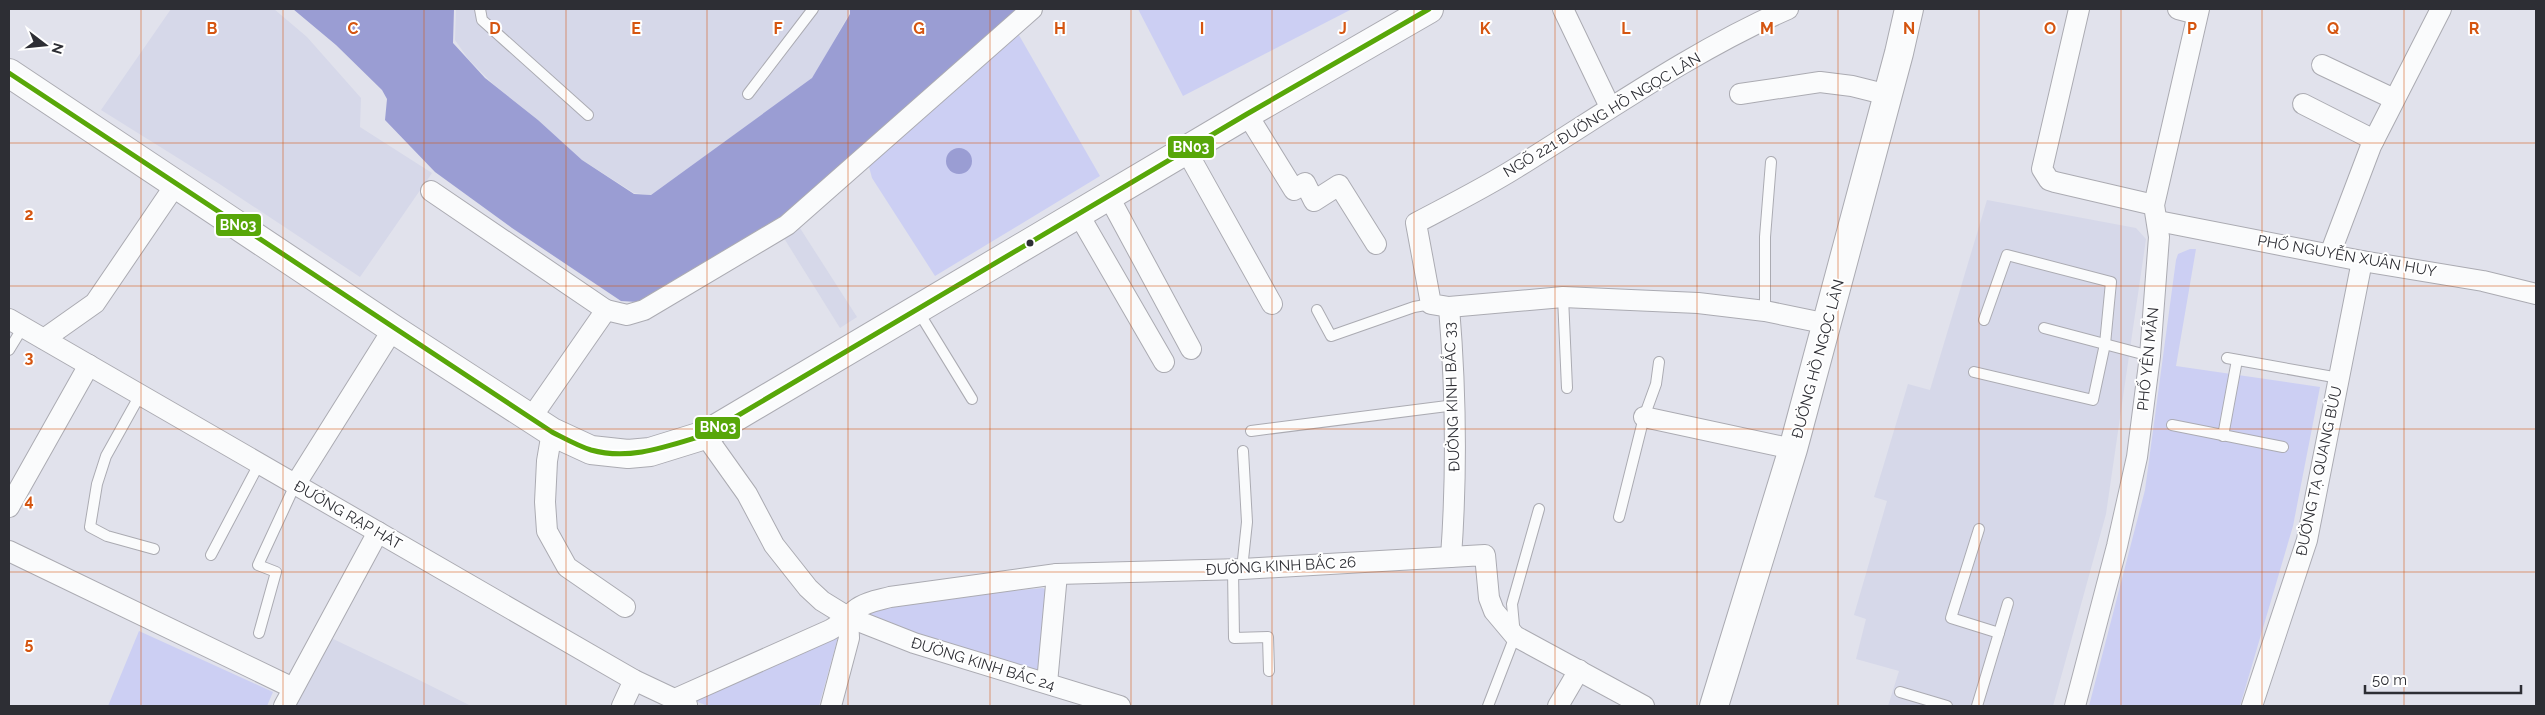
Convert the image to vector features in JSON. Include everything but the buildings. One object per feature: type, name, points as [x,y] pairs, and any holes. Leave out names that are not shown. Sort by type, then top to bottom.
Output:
[{"type":"main road","points":[[9,73],[393,329],[541,425],[591,450],[628,454],[650,452],[705,436],[1246,114],[1429,9]]},
{"type":"main road","name":"ĐƯỜNG HỒ NGỌC LÂN","points":[[1720,705],[1828,324],[1888,95],[1908,9]]},
{"type":"street","points":[[431,191],[606,310],[627,315],[644,310],[787,226],[1032,9]]},
{"type":"street","points":[[1563,9],[1610,107]]},
{"type":"street","name":"NGÕ 221 ĐƯỜNG HỒ NGỌC LÂN","points":[[1416,223],[1515,169],[1610,107],[1761,20],[1788,9]]},
{"type":"street","name":"PHỐ NGUYỄN XUÂN HUY","points":[[2079,9],[2042,169],[2049,180],[2156,212],[2330,254],[2483,281],[2536,294]]},
{"type":"street","points":[[2178,9],[2198,11]]},
{"type":"street","points":[[2330,254],[2374,140],[2440,9]]},
{"type":"street","name":"PHỐ YÊN MẪN","points":[[2075,706],[2117,546],[2137,457],[2150,356],[2156,212],[2198,11]]},
{"type":"street","points":[[2322,65],[2394,99]]},
{"type":"street","points":[[1740,94],[1820,82],[1852,86],[1888,95]]},
{"type":"street","points":[[2303,104],[2374,140]]},
{"type":"street","points":[[1246,114],[1294,190],[1305,183],[1314,201],[1339,184],[1376,244]]},
{"type":"street","points":[[1186,150],[1272,304]]},
{"type":"street","points":[[44,339],[95,303],[176,184]]},
{"type":"street","points":[[1109,197],[1191,348]]},
{"type":"street","points":[[1079,215],[1164,362]]},
{"type":"street","name":"ĐƯỜNG KINH BẮC 33","points":[[1416,223],[1440,306],[1455,404],[1451,557]]},
{"type":"street","name":"ĐƯỜNG TẠ QUANG BỬU","points":[[2252,706],[2307,540],[2362,261]]},
{"type":"street","points":[[1440,306],[1563,296],[1698,303],[1765,311],[1828,324]]},
{"type":"street","points":[[606,310],[541,425],[547,461],[545,502],[547,532],[567,567],[625,607]]},
{"type":"street","name":"ĐƯỜNG RẠP HÁT","points":[[16,323],[634,680],[683,703]]},
{"type":"street","points":[[295,485],[393,329]]},
{"type":"street","points":[[9,507],[89,365]]},
{"type":"street","points":[[1644,417],[1793,449]]},
{"type":"street","name":"ĐƯỜNG KINH BẮC 24","points":[[705,436],[748,494],[774,545],[808,588],[822,601],[848,617],[914,643],[1120,706]]},
{"type":"street","points":[[284,706],[378,532]]},
{"type":"street","points":[[9,551],[293,688]]},
{"type":"street","name":"ĐƯỜNG KINH BẮC 26","points":[[683,703],[830,630],[856,609],[867,603],[890,596],[1057,574],[1238,569],[1485,555],[1486,585],[1494,611],[1516,636],[1644,706]]},
{"type":"street","points":[[1047,683],[1057,574]]},
{"type":"street","points":[[831,706],[849,638],[848,617]]},
{"type":"street","points":[[1558,706],[1579,670]]},
{"type":"street","points":[[622,706],[634,680]]},
{"type":"lane","points":[[480,9],[482,20],[588,115]]},
{"type":"lane","points":[[748,94],[814,9]]},
{"type":"lane","points":[[1765,311],[1765,237],[1771,162]]},
{"type":"lane","points":[[1974,372],[2092,400],[2106,344],[2112,282],[2007,255],[1984,320]]},
{"type":"lane","points":[[1563,296],[1567,388]]},
{"type":"lane","points":[[1317,310],[1331,336],[1414,307],[1440,306]]},
{"type":"lane","points":[[917,310],[972,399]]},
{"type":"lane","points":[[9,350],[16,323]]},
{"type":"lane","points":[[2044,328],[2150,356]]},
{"type":"lane","points":[[2223,436],[2232,359],[2339,378]]},
{"type":"lane","points":[[1619,517],[1644,417],[1656,384],[1659,362]]},
{"type":"lane","points":[[140,395],[106,456],[97,484],[90,527],[107,536],[154,549]]},
{"type":"lane","points":[[1251,431],[1455,404]]},
{"type":"lane","points":[[2172,425],[2283,447]]},
{"type":"lane","points":[[1243,451],[1247,522],[1238,569],[1234,638],[1268,637],[1269,670]]},
{"type":"lane","points":[[211,555],[259,464]]},
{"type":"lane","points":[[259,633],[276,572],[258,565],[295,485]]},
{"type":"lane","points":[[1488,706],[1516,636],[1512,604],[1539,510]]},
{"type":"lane","points":[[1979,529],[1951,618],[1999,633]]},
{"type":"lane","points":[[1977,706],[2008,603]]},
{"type":"lane","points":[[1900,692],[1947,706]]},
{"type":"shaded area","points":[[171,9],[274,9],[307,37],[361,98],[360,127],[432,173],[360,277],[218,183],[101,110]]},
{"type":"shaded area","points":[[293,9],[454,9],[453,43],[485,78],[538,120],[582,160],[634,194],[651,195],[812,78],[850,14],[850,9],[1023,9],[797,207],[637,302],[621,301],[512,228],[435,172],[385,120],[387,99],[382,90],[336,45]]},
{"type":"shaded area","points":[[456,9],[850,9],[813,78],[651,195],[634,193],[582,160],[538,120],[493,84],[469,60],[455,40]]},
{"type":"shaded area","points":[[1138,9],[1352,9],[1183,96]]},
{"type":"shaded area","points":[[1016,30],[1100,176],[935,276],[872,178],[868,163]]},
{"type":"shaded area","points":[[959,148],[968,152],[972,161],[968,170],[959,174],[950,170],[946,161],[950,152]]},
{"type":"shaded area","points":[[1987,200],[2136,228],[2146,239],[2106,514],[2053,706],[1888,706],[1899,671],[1856,659],[1866,619],[1854,615],[1887,501],[1874,497],[1908,384],[1930,390]]},
{"type":"shaded area","points":[[798,225],[857,317],[840,328],[782,235]]},
{"type":"shaded area","points":[[2190,249],[2196,249],[2176,366],[2320,387],[2293,526],[2240,706],[2089,706],[2145,490],[2176,260],[2178,254]]},
{"type":"shaded area","points":[[1043,588],[1046,590],[1042,665],[1037,676],[870,618],[869,613],[881,603]]},
{"type":"shaded area","points":[[139,631],[273,692],[267,706],[108,706]]},
{"type":"shaded area","points":[[329,637],[411,676],[471,706],[294,706]]},
{"type":"shaded area","points":[[838,637],[819,706],[708,706],[690,699]]},
{"type":"transit line","name":"BN03","points":[[9,73],[552,432],[591,450],[620,454],[649,451],[705,435],[1247,114],[1429,9]]}]
